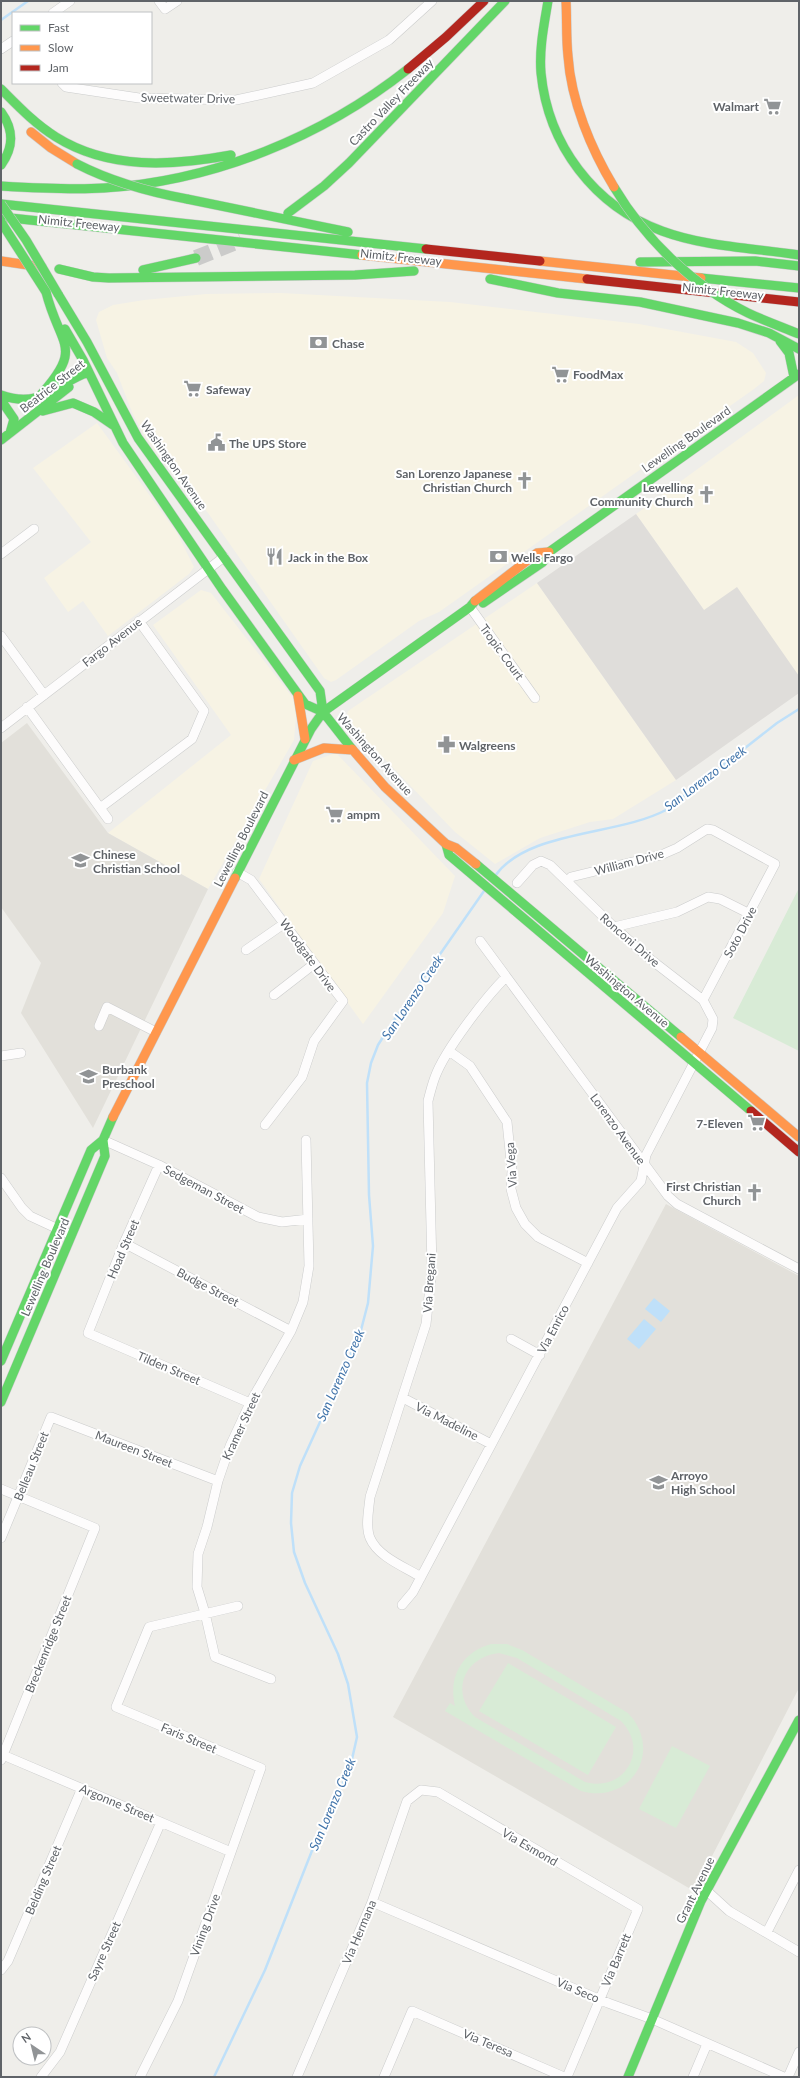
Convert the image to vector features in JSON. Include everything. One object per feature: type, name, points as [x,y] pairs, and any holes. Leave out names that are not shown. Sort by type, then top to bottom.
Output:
[{"type":"main road","name":"Castro Valley Freeway","points":[[278,146],[325,123],[382,89],[426,55],[484,1]]},
{"type":"main road","name":"Castro Valley Freeway","points":[[288,213],[324,186],[349,163],[505,1]]},
{"type":"main road","points":[[548,1],[541,28],[539,50],[541,84],[545,101],[550,118],[564,149],[593,187],[620,209],[662,231],[695,239],[799,255]]},
{"type":"main road","points":[[566,1],[568,54],[577,103],[593,151],[608,181],[627,209],[659,248],[697,282],[740,309],[799,334]]},
{"type":"main road","points":[[1,89],[38,123],[58,138],[80,149],[112,159],[145,163],[178,162],[278,146]]},
{"type":"main road","points":[[1,104],[14,116]]},
{"type":"main road","points":[[1,112],[8,121],[12,135],[9,152],[1,165]]},
{"type":"main road","points":[[25,126],[51,148],[77,164],[126,185],[187,199],[305,222],[420,248]]},
{"type":"main road","points":[[1,186],[70,189],[143,184],[207,171],[278,146]]},
{"type":"main road","name":"Nimitz Freeway","points":[[1,204],[799,288]]},
{"type":"main road","name":"Washington Avenue","points":[[1,204],[29,244],[99,366],[138,438],[320,692],[323,712]]},
{"type":"main road","points":[[1,217],[799,302]]},
{"type":"main road","name":"Washington Avenue","points":[[1,222],[46,292],[88,372],[114,426],[136,464],[305,704],[323,712],[353,750],[386,787],[446,844],[456,848],[606,972],[700,1054],[799,1137]]},
{"type":"main road","name":"Nimitz Freeway","points":[[1,227],[338,262]]},
{"type":"main road","points":[[1,261],[93,272],[127,271],[160,267],[196,258]]},
{"type":"main road","points":[[546,262],[755,261],[799,266]]},
{"type":"main road","name":"Nimitz Freeway","points":[[59,269],[93,277],[109,278],[364,274],[418,271],[361,265]]},
{"type":"main road","points":[[1,267],[42,267]]},
{"type":"main road","name":"Nimitz Freeway","points":[[777,338],[769,333],[738,323],[640,302],[558,293],[487,279],[799,311]]},
{"type":"main road","points":[[37,399],[59,371],[66,354],[66,345],[49,307],[46,292]]},
{"type":"main road","points":[[777,338],[799,349]]},
{"type":"main road","points":[[777,338],[787,348],[797,375]]},
{"type":"main road","name":"Beatrice Street","points":[[1,440],[88,372],[99,366]]},
{"type":"main road","points":[[1,395],[17,400],[37,399],[51,393],[78,374],[88,372]]},
{"type":"main road","name":"Lewelling Boulevard","points":[[2,1396],[105,1156],[104,1140],[120,1101],[294,760],[305,739],[323,712],[470,607],[482,604],[543,562],[549,552],[797,375]]},
{"type":"main road","points":[[1,400],[14,419],[10,433]]},
{"type":"main road","points":[[38,412],[73,404],[94,412],[114,426]]},
{"type":"main road","points":[[4,424],[10,433]]},
{"type":"main road","points":[[297,692],[305,739]]},
{"type":"main road","points":[[294,760],[324,748],[353,750]]},
{"type":"main road","name":"Washington Avenue","points":[[446,844],[449,855],[799,1152]]},
{"type":"main road","name":"Lewelling Boulevard","points":[[1,1361],[91,1150],[104,1140]]},
{"type":"main road","name":"Grant Avenue","points":[[628,2077],[706,1890],[799,1720]]},
{"type":"street","points":[[54,12],[70,1]]},
{"type":"street","points":[[159,1],[165,9],[177,1]]},
{"type":"street","name":"Sweetwater Drive","points":[[63,84],[66,86],[139,98],[236,100],[313,83],[389,40],[432,1]]},
{"type":"street","points":[[1,49],[12,42]]},
{"type":"street","points":[[1,554],[34,529]]},
{"type":"street","name":"Fargo Avenue","points":[[1,728],[224,557]]},
{"type":"street","name":"Tropic Court","points":[[470,607],[535,698]]},
{"type":"street","points":[[100,808],[192,738],[204,711],[139,621]]},
{"type":"street","points":[[1,636],[44,695]]},
{"type":"street","points":[[27,708],[108,820]]},
{"type":"street","name":"William Drive","points":[[568,882],[571,877],[661,855],[677,848],[707,829],[713,830],[775,864]]},
{"type":"street","name":"Ronconi Drive","points":[[517,884],[533,865],[541,861],[554,868],[614,927],[703,1000],[714,1020],[700,1054]]},
{"type":"street","name":"Soto Drive","points":[[703,1000],[750,914],[775,864]]},
{"type":"street","name":"Woodgate Drive","points":[[238,872],[251,880],[343,1001],[314,1041],[302,1077],[265,1125]]},
{"type":"street","points":[[614,927],[677,912],[708,897],[720,899],[750,914]]},
{"type":"street","points":[[246,950],[285,923]]},
{"type":"street","name":"Lorenzo Avenue","points":[[480,941],[668,1196],[677,1204],[799,1269]]},
{"type":"street","points":[[274,995],[314,964]]},
{"type":"street","name":"Via Bregani","points":[[421,1577],[382,1553],[370,1538],[368,1517],[370,1497],[426,1324],[432,1268],[428,1101],[435,1076],[449,1051],[490,993],[506,977]]},
{"type":"street","points":[[99,1026],[107,1007],[156,1032]]},
{"type":"street","name":"Via Vega","points":[[449,1051],[470,1066],[507,1122],[512,1171],[511,1189],[516,1208],[525,1224],[538,1237],[588,1263]]},
{"type":"street","points":[[1,1056],[21,1054]]},
{"type":"street","name":"Via Enrico","points":[[402,1605],[413,1592],[617,1208],[641,1181],[646,1155],[700,1054]]},
{"type":"street","name":"Sedgeman Street","points":[[104,1140],[159,1165],[258,1217],[282,1222],[308,1219]]},
{"type":"street","name":"Kramer Street","points":[[272,1679],[215,1657],[205,1613],[197,1587],[198,1554],[207,1527],[218,1481],[230,1446],[250,1403],[291,1331],[303,1302],[309,1266],[306,1140]]},
{"type":"street","name":"Hoad Street","points":[[88,1333],[124,1244],[159,1165]]},
{"type":"street","points":[[1,1178],[30,1216],[71,1235]]},
{"type":"street","name":"Budge Street","points":[[124,1244],[291,1331]]},
{"type":"street","name":"Tilden Street","points":[[88,1333],[250,1403]]},
{"type":"street","points":[[511,1339],[540,1355]]},
{"type":"street","name":"Via Madeline","points":[[403,1398],[491,1444]]},
{"type":"street","name":"Maureen Street","points":[[51,1416],[218,1481]]},
{"type":"street","name":"Belleau Street","points":[[1,1538],[51,1416]]},
{"type":"street","points":[[1,1489],[18,1497]]},
{"type":"street","name":"Breckenridge Street","points":[[2,1757],[95,1528],[18,1497]]},
{"type":"street","points":[[205,1613],[238,1606]]},
{"type":"street","name":"Faris Street","points":[[205,1613],[150,1627],[116,1707],[261,1768]]},
{"type":"street","name":"Argonne Street","points":[[2,1757],[82,1788],[231,1852]]},
{"type":"street","name":"Vining Drive","points":[[140,2077],[178,2001],[261,1768]]},
{"type":"street","name":"Belding Street","points":[[1,1970],[8,1961],[82,1788]]},
{"type":"street","name":"Via Hermana","points":[[297,2077],[372,1902],[407,1801],[421,1790]]},
{"type":"street","name":"Via Esmond","points":[[421,1790],[438,1792],[638,1909]]},
{"type":"street","name":"Sayre Street","points":[[41,2077],[60,2052],[161,1822]]},
{"type":"street","points":[[767,1932],[799,1870]]},
{"type":"street","points":[[706,1890],[722,1906],[799,1952]]},
{"type":"street","name":"Via Seco","points":[[372,1902],[635,2014],[652,2019],[784,2077]]},
{"type":"street","name":"Via Barrett","points":[[565,2077],[638,1909]]},
{"type":"street","name":"Via Teresa","points":[[384,2077],[412,2011],[565,2077]]},
{"type":"street","points":[[693,2077],[707,2044]]},
{"type":"street","points":[[788,2077],[799,2052]]},
{"type":"shaded area","points":[[281,293],[450,302],[639,324],[736,342],[753,353],[766,373],[764,381],[754,389],[439,612],[419,621],[336,680],[331,682],[324,678],[208,513],[201,504],[188,495],[145,437],[132,412],[117,373],[107,358],[96,320],[99,312],[113,305],[144,300],[206,294]]},
{"type":"shaded area","points":[[799,395],[799,676],[704,610],[636,514]]},
{"type":"shaded area","points":[[97,423],[177,533],[194,567],[189,574],[108,636],[83,601],[68,612],[44,578],[91,542],[33,468]]},
{"type":"shaded area","points":[[636,514],[704,610],[737,587],[799,676],[799,693],[676,780],[537,583]]},
{"type":"shaded area","points":[[537,583],[676,780],[613,819],[590,822],[540,838],[495,864],[455,832],[346,719],[348,711]]},
{"type":"shaded area","points":[[201,590],[211,593],[297,703],[294,740],[208,889],[108,833],[231,735],[153,625]]},
{"type":"shaded area","name":"Chinese Christian School","points":[[27,723],[108,833],[208,889],[93,1128],[21,1013],[41,963],[1,907],[1,743]]},
{"type":"shaded area","points":[[336,753],[455,876],[443,913],[363,1024],[259,879],[313,761]]},
{"type":"shaded area","name":"Arroyo High School","points":[[666,1204],[799,1276],[799,1688],[694,1891],[393,1717]]},
{"type":"green space","points":[[799,888],[799,1051],[733,1018]]},
{"type":"green space","points":[[491,1644],[507,1644],[522,1650],[628,1713],[638,1728],[643,1743],[642,1758],[637,1772],[627,1782],[614,1790],[599,1793],[581,1791],[445,1711],[450,1703],[455,1706],[453,1695],[454,1685],[460,1667],[465,1659],[481,1648]],"holes":[[[499,1653],[517,1658],[621,1721],[629,1732],[633,1744],[633,1756],[621,1775],[611,1781],[599,1784],[585,1782],[475,1717],[467,1707],[463,1697],[462,1687],[464,1677],[469,1668],[477,1661],[487,1656]]]},
{"type":"green space","points":[[508,1663],[616,1727],[588,1775],[479,1711]]},
{"type":"green space","points":[[672,1746],[710,1766],[676,1828],[639,1809]]},
{"type":"water","points":[[654,1298],[670,1311],[661,1322],[645,1309]]},
{"type":"water","points":[[644,1319],[656,1329],[639,1349],[627,1339]]},
{"type":"waterway","points":[[12,12],[28,1]]},
{"type":"waterway","points":[[1,20],[12,12]]},
{"type":"waterway","name":"San Lorenzo Creek","points":[[495,876],[510,861],[528,850],[550,842],[623,825],[666,810],[777,723],[799,709]]},
{"type":"waterway","name":"San Lorenzo Creek","points":[[214,2077],[265,1970],[317,1838],[350,1768],[357,1737],[348,1684],[338,1654],[305,1583],[294,1552],[291,1523],[292,1493],[300,1466],[360,1334],[368,1303],[373,1246],[369,1195],[367,1083],[371,1063],[378,1045],[390,1026],[484,891]]},
{"type":"tunnel","points":[[196,258],[241,240]]},
{"type":"traffic: fast","points":[[288,213],[324,186],[349,163],[505,1]]},
{"type":"traffic: fast","points":[[548,1],[542,37],[541,55],[541,73],[545,99],[553,125],[564,148],[579,170],[596,189],[615,206],[638,220],[662,231],[695,241],[712,244],[799,255]]},
{"type":"traffic: fast","points":[[1,186],[65,189],[104,188],[145,184],[186,176],[226,165],[303,135],[340,115],[375,93],[408,69]]},
{"type":"traffic: fast","points":[[1,89],[48,132],[76,148],[97,155],[119,160],[164,163],[209,159],[231,155]]},
{"type":"traffic: fast","points":[[1,112],[8,125],[11,138],[8,152],[1,165]]},
{"type":"traffic: fast","points":[[77,164],[131,186],[187,199]]},
{"type":"traffic: fast","points":[[614,187],[640,225],[656,243],[690,275],[708,289],[748,313],[799,334]]},
{"type":"traffic: fast","points":[[187,199],[348,232]]},
{"type":"traffic: fast","points":[[1,204],[426,249]]},
{"type":"traffic: fast","points":[[1,204],[26,240],[58,294]]},
{"type":"traffic: fast","points":[[1,217],[362,255]]},
{"type":"traffic: fast","points":[[1,222],[46,292]]},
{"type":"traffic: fast","points":[[143,270],[196,258]]},
{"type":"traffic: fast","points":[[640,262],[755,261],[799,266]]},
{"type":"traffic: fast","points":[[59,269],[93,277],[109,278],[355,275],[414,271]]},
{"type":"traffic: fast","points":[[701,278],[799,288]]},
{"type":"traffic: fast","points":[[490,279],[558,293],[640,302],[738,323],[769,333],[799,349]]},
{"type":"traffic: fast","points":[[37,399],[61,368],[65,357],[65,347],[62,336],[46,292]]},
{"type":"traffic: fast","points":[[58,294],[87,342],[138,438],[320,691],[323,712]]},
{"type":"traffic: fast","points":[[65,329],[83,360],[123,443],[222,589],[305,704],[323,712],[352,749]]},
{"type":"traffic: fast","points":[[780,341],[789,353],[794,377]]},
{"type":"traffic: fast","points":[[1,395],[15,399],[37,397],[47,394],[76,377],[88,372]]},
{"type":"traffic: fast","points":[[483,603],[543,562],[549,552],[799,374]]},
{"type":"traffic: fast","points":[[1,440],[69,387]]},
{"type":"traffic: fast","points":[[1,400],[14,419],[10,433]]},
{"type":"traffic: fast","points":[[43,411],[73,403],[94,412],[113,425]]},
{"type":"traffic: fast","points":[[235,878],[311,729],[323,712],[470,607],[475,601]]},
{"type":"traffic: fast","points":[[446,844],[449,855],[751,1111]]},
{"type":"traffic: fast","points":[[476,864],[681,1037]]},
{"type":"traffic: fast","points":[[1,1361],[91,1150],[103,1140],[113,1117]]},
{"type":"traffic: fast","points":[[1,1402],[105,1156],[103,1140]]},
{"type":"traffic: fast","points":[[628,2077],[701,1901],[799,1720]]},
{"type":"traffic: slow","points":[[566,1],[567,49],[573,90],[590,141],[614,187]]},
{"type":"traffic: slow","points":[[31,132],[51,148],[77,164]]},
{"type":"traffic: slow","points":[[362,255],[587,279]]},
{"type":"traffic: slow","points":[[1,261],[42,267]]},
{"type":"traffic: slow","points":[[540,261],[701,278]]},
{"type":"traffic: slow","points":[[475,601],[537,553],[549,552]]},
{"type":"traffic: slow","points":[[298,696],[305,739]]},
{"type":"traffic: slow","points":[[294,760],[324,748],[353,750]]},
{"type":"traffic: slow","points":[[352,749],[385,787],[446,844],[456,848],[476,864]]},
{"type":"traffic: slow","points":[[113,1117],[235,878]]},
{"type":"traffic: slow","points":[[681,1037],[799,1137]]},
{"type":"traffic: jam","points":[[408,69],[446,37],[484,1]]},
{"type":"traffic: jam","points":[[426,249],[540,261]]},
{"type":"traffic: jam","points":[[587,279],[799,302]]},
{"type":"traffic: jam","points":[[751,1111],[799,1152]]},
{"type":"place","name":"Walmart","points":[[772,106]]},
{"type":"place","name":"Chase","points":[[319,343]]},
{"type":"place","name":"FoodMax","points":[[560,374]]},
{"type":"place","name":"Safeway","points":[[193,389]]},
{"type":"place","name":"The UPS Store","points":[[216,443]]},
{"type":"place","name":"San Lorenzo Japanese Christian Church","points":[[525,480]]},
{"type":"place","name":"Lewelling Community Church","points":[[706,494]]},
{"type":"place","name":"Jack in the Box","points":[[275,557]]},
{"type":"place","name":"Wells Fargo","points":[[498,557]]},
{"type":"place","name":"Walgreens","points":[[446,745]]},
{"type":"place","name":"ampm","points":[[334,814]]},
{"type":"place","name":"Chinese Christian School","points":[[80,861]]},
{"type":"place","name":"Burbank Preschool","points":[[89,1076]]},
{"type":"place","name":"7-Eleven","points":[[756,1123]]},
{"type":"place","name":"First Christian Church","points":[[754,1193]]},
{"type":"place","name":"Arroyo High School","points":[[658,1482]]}]
